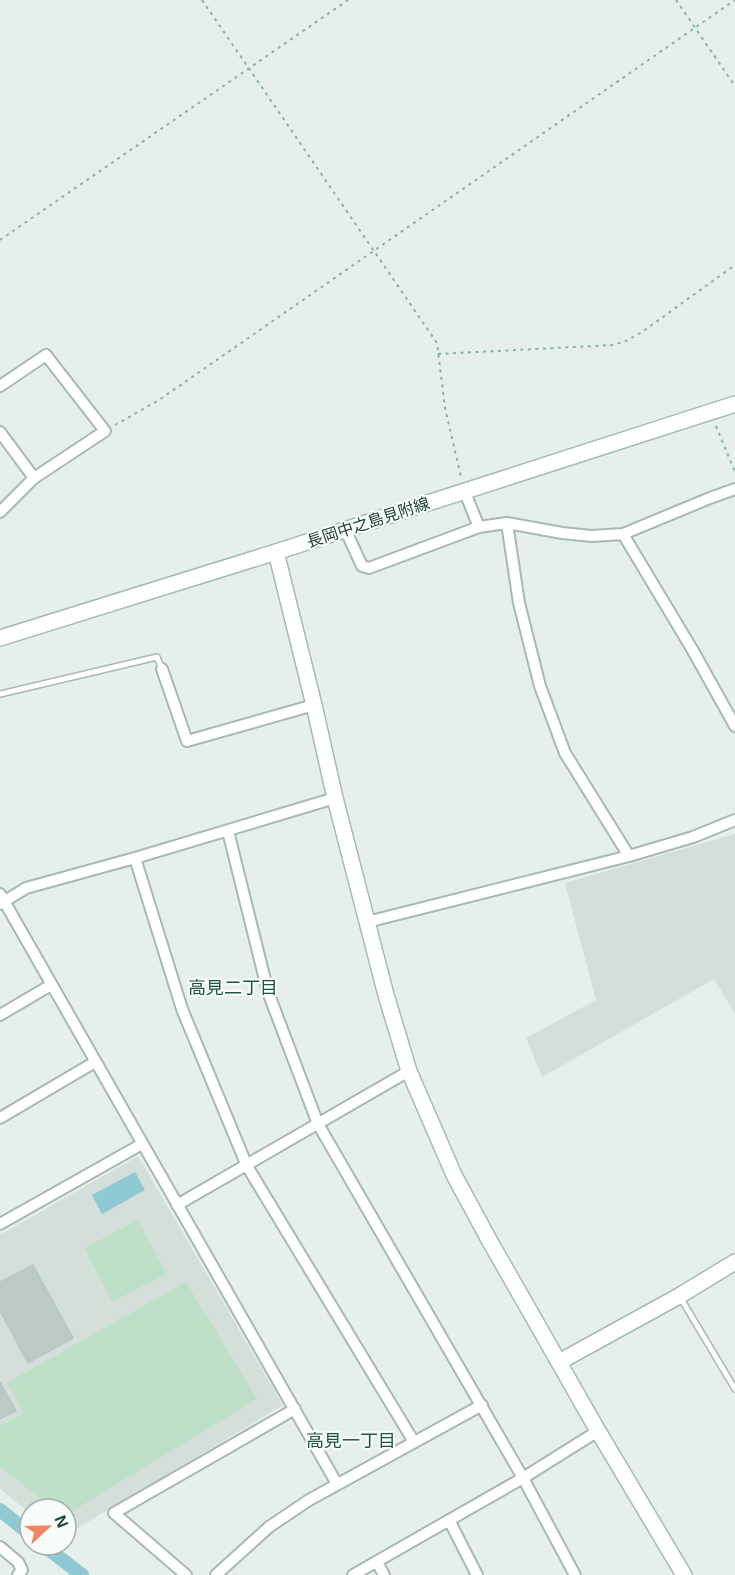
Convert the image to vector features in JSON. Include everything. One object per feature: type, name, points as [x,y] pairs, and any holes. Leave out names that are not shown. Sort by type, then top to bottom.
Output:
[{"type":"street","points":[[0,386],[46,355],[105,430],[34,478],[0,512]]},
{"type":"street","name":"長岡中之島見附線","points":[[0,638],[735,404]]},
{"type":"street","points":[[0,432],[34,478]]},
{"type":"street","points":[[345,529],[362,566],[369,568],[478,527],[507,523],[592,536],[623,534],[735,489]]},
{"type":"street","points":[[464,490],[478,527]]},
{"type":"street","points":[[507,523],[519,603],[546,705],[565,753],[629,856]]},
{"type":"street","points":[[623,534],[735,726]]},
{"type":"street","points":[[276,552],[314,705],[334,798],[386,995],[409,1071],[454,1175],[598,1431],[684,1575]]},
{"type":"street","points":[[162,669],[187,741],[314,705]]},
{"type":"street","points":[[334,798],[228,831],[26,888],[1,900],[337,1484]]},
{"type":"street","points":[[368,922],[629,856],[693,837],[735,820]]},
{"type":"street","points":[[228,831],[268,992],[318,1124],[482,1405],[575,1575]]},
{"type":"street","points":[[135,858],[182,1009],[247,1166],[414,1442]]},
{"type":"street","points":[[0,1015],[51,985]]},
{"type":"street","points":[[0,1118],[95,1062]]},
{"type":"street","points":[[177,1205],[409,1071]]},
{"type":"street","points":[[0,1224],[142,1144]]},
{"type":"street","points":[[560,1362],[735,1262]]},
{"type":"street","points":[[216,1575],[270,1527],[309,1500],[482,1405]]},
{"type":"street","points":[[186,1575],[114,1513],[295,1409]]},
{"type":"street","points":[[353,1575],[523,1478],[598,1431]]},
{"type":"street","points":[[449,1520],[477,1575]]},
{"type":"street","points":[[0,1548],[18,1562],[22,1570],[18,1575]]},
{"type":"street","points":[[377,1562],[384,1575]]},
{"type":"lane","points":[[0,694],[157,657],[162,669]]},
{"type":"lane","points":[[679,1296],[735,1389]]},
{"type":"path","points":[[202,0],[437,343],[445,408],[464,490]]},
{"type":"path","points":[[0,240],[348,0]]},
{"type":"path","points":[[676,0],[735,86]]},
{"type":"path","points":[[105,430],[159,400],[735,0]]},
{"type":"path","points":[[438,354],[613,345],[642,332],[735,265]]},
{"type":"path","points":[[711,412],[735,472]]},
{"type":"shaded area","points":[[735,834],[735,1014],[714,979],[542,1077],[526,1038],[596,1000],[565,883]]},
{"type":"shaded area","points":[[138,1156],[283,1405],[78,1528],[78,1497],[18,1497],[18,1503],[0,1489],[0,1235]]},
{"type":"green space","points":[[138,1220],[166,1274],[112,1302],[84,1248]]},
{"type":"green space","points":[[186,1282],[257,1399],[78,1508],[78,1497],[38,1497],[0,1466],[0,1426],[24,1413],[7,1383]]},
{"type":"water","points":[[135,1172],[145,1190],[102,1214],[92,1195]]},
{"type":"building","points":[[33,1265],[73,1338],[28,1363],[0,1311],[0,1282]]},
{"type":"building","points":[[0,1382],[16,1411],[0,1419]]},
{"type":"waterway","points":[[0,1510],[18,1524]]},
{"type":"waterway","points":[[59,1557],[82,1575]]},
{"type":"district","name":"高見二丁目","points":[[233,988]]},
{"type":"district","name":"高見一丁目","points":[[351,1441]]}]
